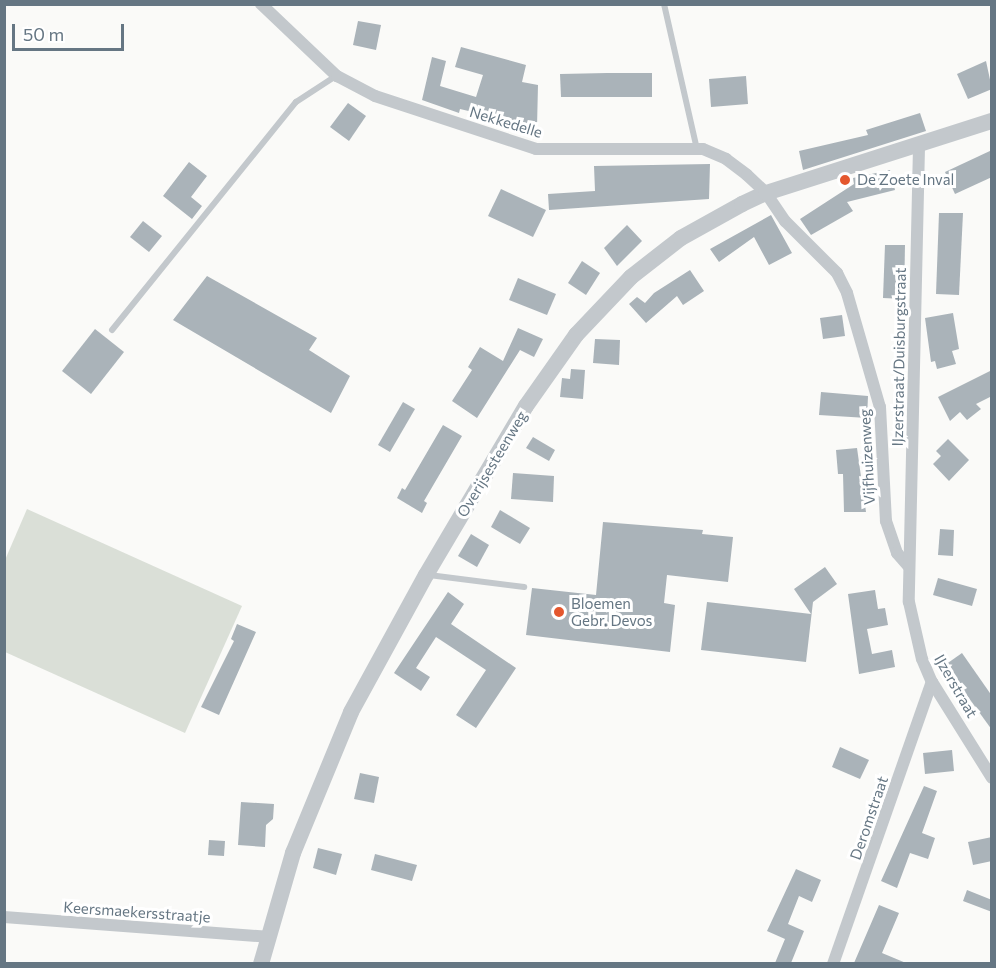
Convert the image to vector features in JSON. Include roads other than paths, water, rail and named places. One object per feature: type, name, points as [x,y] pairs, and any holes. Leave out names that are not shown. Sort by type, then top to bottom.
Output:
[{"type":"street","name":"Nekkedelle","points":[[261,4],[337,76],[375,96],[536,149],[697,149],[726,159],[766,193]]},
{"type":"street","name":"Overijsesteenweg","points":[[261,963],[293,853],[334,750],[426,575],[538,388],[607,300],[681,238],[766,193],[919,147],[992,121]]},
{"type":"street","name":"IJzerstraat/Duisburgstraat","points":[[909,567],[919,147]]},
{"type":"street","name":"Vijfhuizenweg","points":[[766,193],[785,222],[837,273],[848,293],[880,406],[886,521],[897,553],[909,567]]},
{"type":"street","name":"IJzerstraat","points":[[909,567],[909,602],[922,659],[932,682],[992,778]]},
{"type":"street","name":"Deromstraat","points":[[833,963],[932,682]]},
{"type":"street","name":"Keersmaekersstraatje","points":[[4,917],[267,937]]},
{"type":"lane","points":[[663,4],[697,149]]},
{"type":"lane","points":[[112,330],[296,102],[337,76]]},
{"type":"lane","points":[[426,575],[524,587]]},
{"type":"place","name":"De Zoete Inval","points":[[845,180]]},
{"type":"place","name":"Bloemen Gebr. Devos","points":[[559,612]]}]
